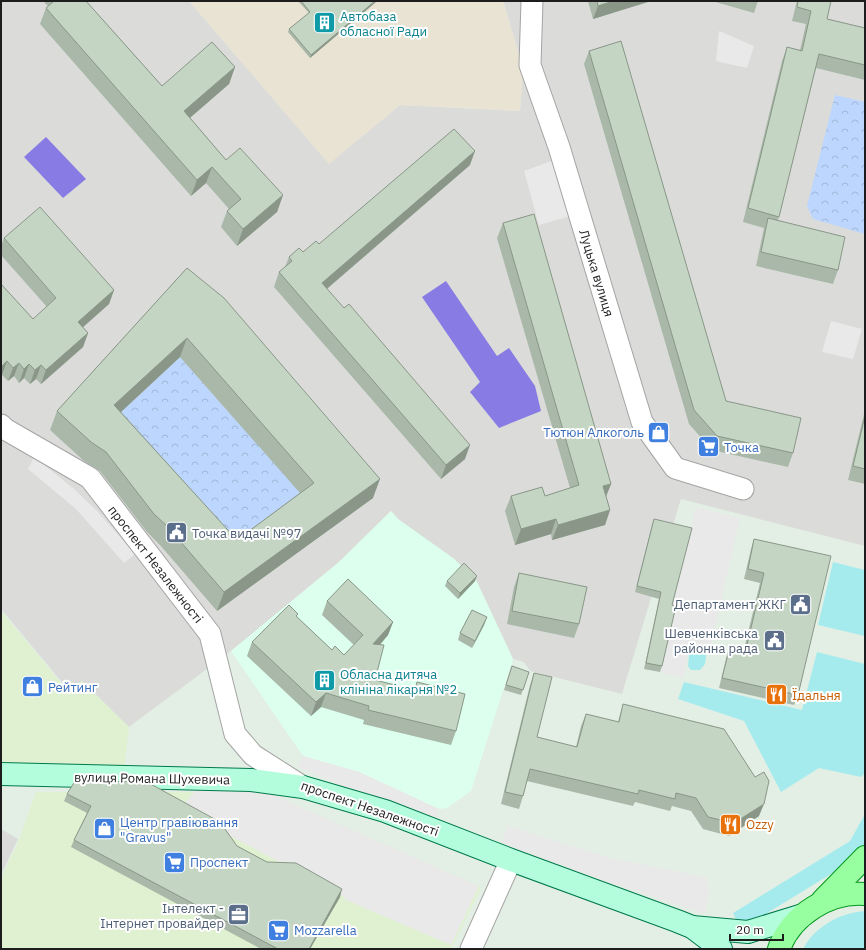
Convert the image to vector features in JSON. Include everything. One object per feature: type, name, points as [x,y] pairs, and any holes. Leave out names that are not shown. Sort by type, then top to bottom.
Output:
[{"type":"main road","points":[[779,949],[790,929],[865,857]]},
{"type":"main road","points":[[812,909],[838,896],[865,894]]},
{"type":"street","name":"Луцька вулиця","points":[[532,1],[530,65],[560,146],[642,422],[675,468],[743,489]]},
{"type":"street","name":"проспект Незалежності","points":[[1,425],[5,429],[90,478],[210,634],[235,734],[253,755],[303,787],[385,811],[511,860],[692,927]]},
{"type":"street","name":"вулиця Романа Шухевича","points":[[1,774],[251,780],[303,787]]},
{"type":"street","points":[[471,949],[511,860]]},
{"type":"street","points":[[692,927],[748,932],[812,909]]},
{"type":"street","points":[[692,927],[721,949]]},
{"type":"shaded area","points":[[1,1],[189,1],[329,163],[400,105],[520,111],[523,68],[503,1],[865,1],[865,546],[681,499],[622,694],[530,671],[524,662],[513,659],[476,580],[398,519],[391,511],[339,562],[231,651],[129,727],[82,681],[70,692],[1,609]]},
{"type":"shaded area","points":[[189,1],[503,1],[523,68],[520,111],[400,105],[329,164]]},
{"type":"shaded area","points":[[719,31],[754,46],[747,68],[716,61]]},
{"type":"shaded area","points":[[46,137],[86,179],[63,198],[24,157]]},
{"type":"shaded area","points":[[557,159],[574,215],[539,225],[524,171]]},
{"type":"shaded area","points":[[446,281],[497,356],[509,348],[535,386],[541,411],[499,428],[470,392],[480,382],[422,297]]},
{"type":"shaded area","points":[[831,321],[862,329],[853,359],[822,352]]},
{"type":"shaded area","points":[[34,457],[74,489],[98,512],[135,554],[124,563],[76,509],[28,469]]},
{"type":"shaded area","points":[[696,507],[740,518],[712,640],[707,650],[690,646],[683,678],[660,672],[673,612],[672,603]]},
{"type":"shaded area","points":[[391,511],[398,519],[453,558],[476,580],[513,659],[471,791],[447,808],[439,809],[359,772],[303,756],[231,651],[339,562]]},
{"type":"shaded area","points":[[833,562],[865,570],[865,636],[818,625]]},
{"type":"shaded area","name":"Рейтинг","points":[[1,611],[69,692],[82,681],[129,727],[124,770],[1,769]]},
{"type":"shaded area","points":[[690,646],[707,650],[705,664],[700,670],[691,670],[688,666]]},
{"type":"shaded area","points":[[817,652],[865,664],[865,773],[861,777],[819,768],[781,792],[744,721],[678,699],[684,682],[802,710]]},
{"type":"shaded area","points":[[303,756],[359,772],[439,809],[434,824],[297,767]]},
{"type":"shaded area","points":[[193,782],[262,790],[479,886],[481,888],[451,949],[1,949],[1,878],[19,840],[36,792],[194,792]]},
{"type":"shaded area","points":[[193,782],[262,790],[479,886],[451,945],[346,900],[343,896],[180,809],[194,792]]},
{"type":"shaded area","points":[[865,814],[865,849],[862,855],[741,929],[733,913],[850,841]]},
{"type":"shaded area","points":[[508,826],[610,858],[706,877],[709,890],[705,914],[602,880],[501,843]]},
{"type":"shaded area","points":[[1,829],[18,839],[1,875]]},
{"type":"shaded area","points":[[865,911],[865,949],[803,949],[814,934],[829,922],[846,915]]},
{"type":"green space","points":[[835,95],[865,102],[865,234],[813,219],[807,206]]},
{"type":"green space","points":[[180,357],[308,501],[230,558],[108,424]]},
{"type":"building","points":[[54,1],[86,1],[162,86],[212,42],[235,67],[184,111],[226,160],[240,148],[283,195],[243,229],[227,211],[241,199],[212,167],[197,180],[46,8]]},
{"type":"building","name":"Автобаза обласної Ради","points":[[301,1],[375,1],[311,55],[289,29],[310,12]]},
{"type":"building","points":[[597,1],[613,1],[598,6]]},
{"type":"building","points":[[798,1],[831,1],[827,19],[865,28],[865,65],[819,54],[779,217],[748,208],[787,47],[802,51],[811,11],[797,7]]},
{"type":"building","points":[[621,41],[726,401],[801,418],[793,453],[717,436],[694,410],[589,51]]},
{"type":"building","points":[[454,129],[475,151],[322,283],[344,308],[349,304],[470,445],[446,465],[279,272],[292,261],[289,257],[299,248],[303,252],[316,241],[319,244]]},
{"type":"building","points":[[40,207],[114,290],[78,322],[88,333],[46,370],[41,365],[35,370],[29,364],[24,369],[19,363],[13,368],[7,361],[1,367],[1,284],[33,319],[56,298],[4,238]]},
{"type":"building","points":[[534,214],[611,484],[603,486],[610,510],[558,525],[556,519],[521,529],[511,496],[542,487],[545,496],[579,485],[503,223]]},
{"type":"building","points":[[768,218],[845,237],[838,270],[761,252]]},
{"type":"building","points":[[187,268],[224,298],[380,479],[224,592],[167,526],[154,514],[106,452],[91,442],[57,411]],"holes":[[[187,338],[314,483],[237,540],[114,405]]]},
{"type":"building","points":[[865,416],[865,469],[853,466]]},
{"type":"building","points":[[654,519],[692,528],[672,605],[676,606],[662,666],[646,663],[661,592],[637,586]]},
{"type":"building","points":[[754,539],[831,556],[798,695],[722,678],[730,646],[746,649],[764,573],[748,569]]},
{"type":"building","points":[[464,563],[477,576],[460,593],[447,581]]},
{"type":"building","points":[[519,573],[587,587],[579,624],[512,611]]},
{"type":"building","name":"Обласна дитяча клініна лікарня №2","points":[[348,579],[393,622],[373,644],[384,645],[375,680],[415,690],[417,682],[465,694],[456,731],[368,710],[369,706],[326,693],[316,702],[252,642],[289,605],[298,614],[296,616],[332,650],[335,646],[344,655],[363,635],[327,601]]},
{"type":"building","points":[[472,610],[487,617],[475,641],[460,633]]},
{"type":"building","points":[[512,666],[529,672],[523,690],[506,685]]},
{"type":"building","points":[[534,673],[552,677],[537,737],[577,747],[586,714],[619,722],[623,704],[724,729],[755,777],[764,772],[769,781],[764,804],[734,823],[708,817],[696,798],[676,793],[675,799],[639,790],[638,794],[530,769],[523,796],[505,792]]},
{"type":"building","name":"Проспект","points":[[75,781],[147,782],[220,822],[237,846],[267,862],[296,863],[342,889],[309,949],[278,949],[74,840],[91,806],[67,794]]},
{"type":"place","name":"Автобаза обласної Ради","points":[[325,23]]},
{"type":"place","name":"Тютюн Алкоголь","points":[[659,432]]},
{"type":"place","name":"Точка","points":[[709,447]]},
{"type":"place","name":"Точка видачі №97","points":[[176,533]]},
{"type":"place","name":"Департамент ЖКГ","points":[[801,604]]},
{"type":"place","name":"Шевченківська районна рада","points":[[774,640]]},
{"type":"place","name":"Обласна дитяча клініна лікарня №2","points":[[324,681]]},
{"type":"place","name":"Рейтинг","points":[[33,687]]},
{"type":"place","name":"Їдальня","points":[[776,695]]},
{"type":"place","name":"Ozzy","points":[[731,824]]},
{"type":"place","name":"Центр гравіювання \"Gravus\"","points":[[105,829]]},
{"type":"place","name":"Проспект","points":[[174,862]]},
{"type":"place","name":"Інтелект - Інтернет провайдер","points":[[239,915]]},
{"type":"place","name":"Mozzarella","points":[[279,930]]}]
